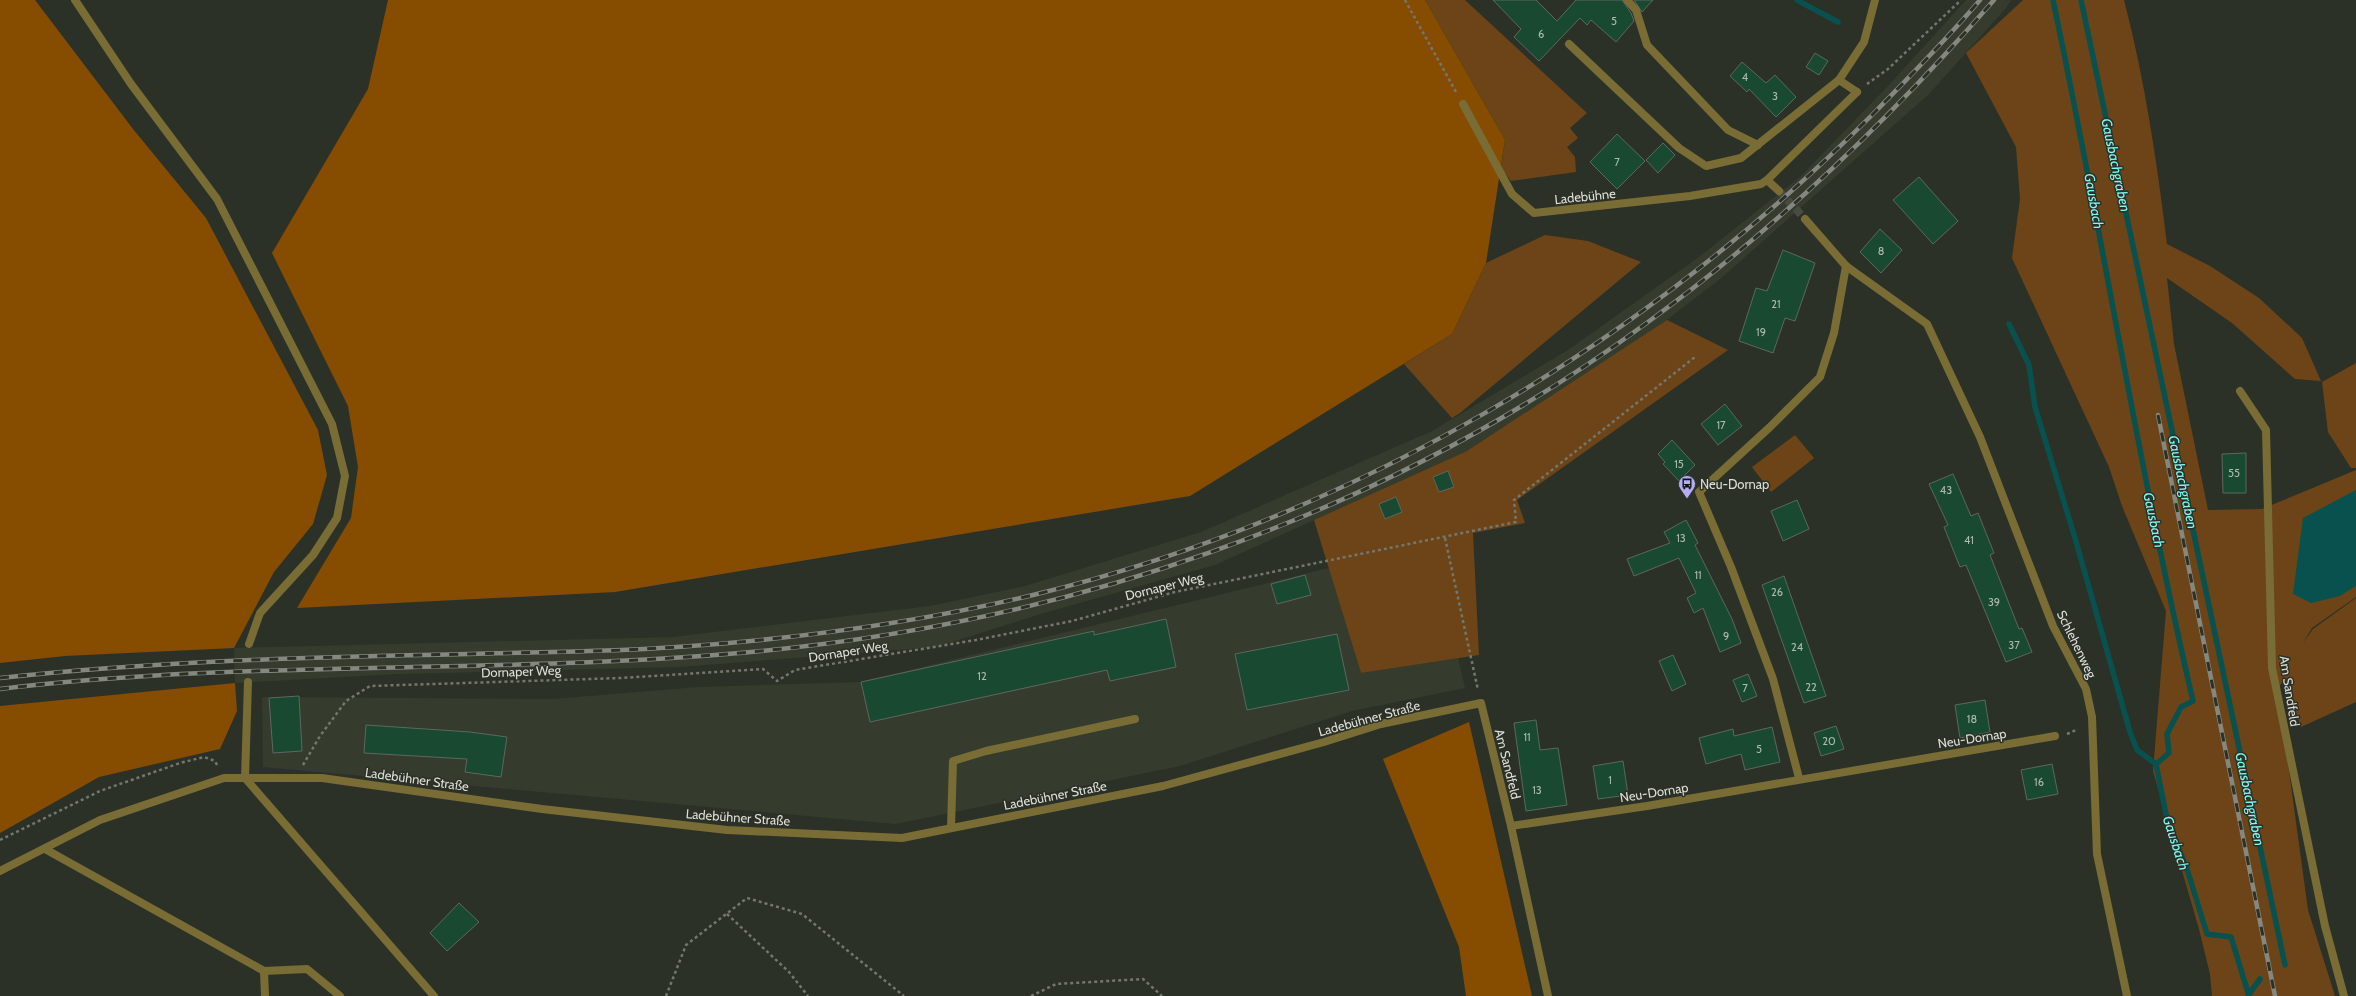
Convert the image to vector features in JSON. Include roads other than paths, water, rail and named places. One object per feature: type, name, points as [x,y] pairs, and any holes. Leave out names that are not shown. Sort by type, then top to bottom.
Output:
[{"type":"street","points":[[75,0],[131,84],[218,199],[332,424],[345,476],[337,518],[313,555],[260,613],[249,644]]},
{"type":"street","points":[[1627,0],[1636,10],[1646,45],[1728,130],[1758,145]]},
{"type":"street","points":[[1568,44],[1679,148],[1706,166],[1741,158],[1840,80],[1864,42],[1875,0]]},
{"type":"street","name":"Ladebühne","points":[[1463,104],[1512,194],[1534,213],[1690,196],[1761,184],[1767,180],[1857,92],[1840,80]]},
{"type":"street","points":[[1767,180],[1779,191]]},
{"type":"street","points":[[1799,778],[1773,679],[1731,567],[1699,492],[1770,427],[1820,377],[1834,333],[1846,266],[1805,219]]},
{"type":"street","name":"Schlehenweg","points":[[1846,266],[1927,324],[1980,437],[2053,626],[2086,689],[2092,716],[2098,854],[2126,996]]},
{"type":"street","name":"Am Sandfeld","points":[[2240,391],[2266,430],[2272,668],[2323,919],[2344,996]]},
{"type":"street","points":[[248,682],[245,778],[434,996]]},
{"type":"street","name":"Am Sandfeld","points":[[1481,702],[1511,826],[1548,996]]},
{"type":"street","name":"Ladebühner Straße","points":[[0,871],[100,820],[224,778],[322,778],[542,809],[727,830],[902,838],[1163,786],[1324,742],[1381,724],[1481,702]]},
{"type":"street","points":[[950,828],[953,761],[986,751],[1135,719]]},
{"type":"street","name":"Neu-Dornap","points":[[1511,826],[1647,806],[1799,778],[2054,736]]},
{"type":"street","points":[[45,849],[264,971],[307,969],[340,996]]},
{"type":"street","points":[[264,971],[264,996]]},
{"type":"water","points":[[2356,490],[2356,586],[2340,596],[2311,603],[2293,594],[2303,518]]},
{"type":"waterway","points":[[1797,0],[1838,22]]},
{"type":"waterway","name":"Gausbach","points":[[2053,0],[2155,526],[2193,701],[2181,707],[2167,734],[2169,753],[2156,764],[2167,819],[2187,869],[2207,934],[2231,937],[2249,996]]},
{"type":"waterway","name":"Gausbachgraben","points":[[2081,0],[2285,965]]},
{"type":"waterway","points":[[2009,324],[2029,365],[2035,407],[2075,538],[2130,732],[2137,750],[2156,764]]},
{"type":"waterway","name":"Gausbachgraben","points":[[2249,994],[2260,979]]},
{"type":"tunnel","points":[[1779,191],[1805,219]]},
{"type":"railway","points":[[0,678],[59,672],[234,661],[573,652],[722,644],[856,628],[945,614],[1033,595],[1152,561],[1267,519],[1379,469],[1487,412],[1591,347],[1691,275],[1785,196],[1875,112],[1942,43],[1980,0]]},
{"type":"railway","points":[[0,689],[91,680],[181,674],[272,670],[545,664],[727,654],[850,640],[972,619],[1093,589],[1211,552],[1326,507],[1437,453],[1545,392],[1648,322],[1741,249],[1830,171],[1873,130],[1955,44],[1994,0]]},
{"type":"railway","points":[[2158,415],[2275,996]]},
{"type":"place","name":"Neu-Dornap","points":[[1687,499]]}]
